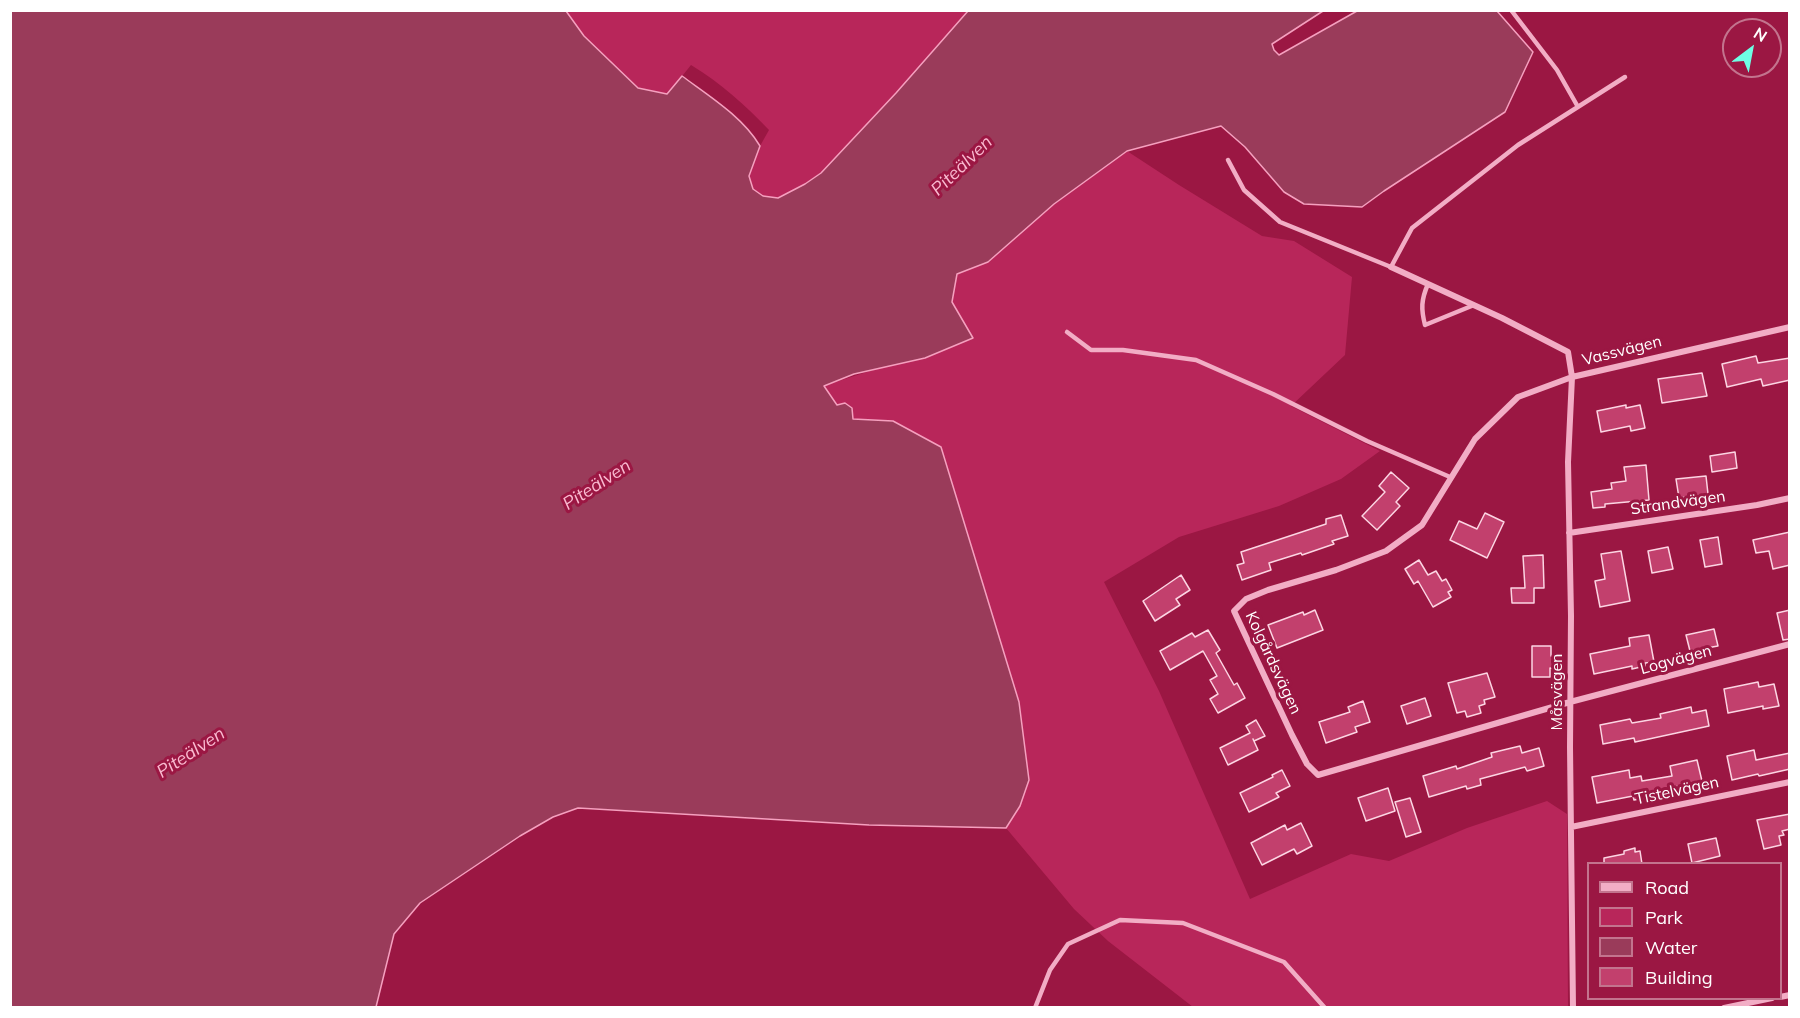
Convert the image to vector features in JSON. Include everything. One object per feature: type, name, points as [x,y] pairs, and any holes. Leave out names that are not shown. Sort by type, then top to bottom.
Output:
[{"type":"street","name":"Vassvägen","points":[[1391,267],[1568,352],[1572,378],[1790,327]]},
{"type":"street","name":"Kolgårdsvägen","points":[[1570,702],[1318,775],[1307,764],[1297,745],[1234,611],[1246,599],[1268,590],[1336,570],[1386,551],[1422,525],[1475,439],[1518,397],[1572,378]]},
{"type":"street","name":"Måsvägen","points":[[1572,378],[1568,462],[1573,1008]]},
{"type":"street","name":"Strandvägen","points":[[1569,533],[1790,498]]},
{"type":"street","name":"Logvägen","points":[[1570,702],[1790,644]]},
{"type":"street","name":"Tistelvägen","points":[[1571,827],[1790,782]]},
{"type":"street","points":[[1724,1008],[1767,1000]]},
{"type":"lane","points":[[1511,10],[1557,70],[1578,107]]},
{"type":"lane","points":[[1228,160],[1244,190],[1280,222],[1391,267],[1412,228],[1518,146],[1625,77]]},
{"type":"lane","points":[[1428,284],[1420,308],[1425,325],[1474,305]]},
{"type":"lane","points":[[1067,332],[1091,350],[1123,350],[1196,360],[1274,394],[1367,441],[1450,477]]},
{"type":"lane","points":[[1035,1008],[1050,970],[1068,944],[1120,920],[1183,922],[1284,962],[1325,1008]]},
{"type":"green space","points":[[566,11],[968,11],[821,173],[778,198],[763,196],[753,189],[749,176],[760,146],[769,130],[742,103],[691,65],[667,95],[638,88],[584,36]]},
{"type":"green space","points":[[1127,151],[1262,236],[1294,241],[1352,277],[1345,355],[1291,406],[1380,451],[1341,479],[1279,506],[1179,537],[1104,582],[1159,691],[1250,899],[1351,854],[1389,861],[1467,828],[1547,801],[1567,814],[1568,1007],[1193,1007],[1108,941],[1074,909],[1006,828],[1020,806],[893,422],[853,419],[823,386],[973,338],[952,302],[957,274],[988,262],[1054,204]]},
{"type":"water","name":"Piteälven","points":[[10,11],[566,11],[584,36],[638,88],[667,94],[682,76],[735,116],[760,146],[749,176],[753,189],[763,196],[778,198],[821,173],[968,11],[1323,11],[1272,44],[1279,55],[1357,11],[1497,11],[1533,52],[1505,112],[1362,207],[1304,204],[1284,192],[1245,147],[1221,126],[1127,151],[1054,204],[988,262],[957,274],[952,302],[973,338],[925,358],[854,374],[824,386],[837,405],[845,403],[852,408],[853,419],[893,421],[941,447],[1019,702],[1029,780],[1020,806],[1006,828],[869,825],[578,808],[553,817],[520,836],[420,903],[394,934],[376,1007],[11,1008]]},
{"type":"building","points":[[1756,356],[1758,363],[1790,358],[1790,380],[1763,386],[1761,379],[1727,387],[1722,364]]},
{"type":"building","points":[[1702,373],[1707,396],[1662,403],[1658,379]]},
{"type":"building","points":[[1626,405],[1626,408],[1640,405],[1645,428],[1631,431],[1630,426],[1601,432],[1597,411]]},
{"type":"building","points":[[1735,452],[1737,468],[1712,472],[1710,456]]},
{"type":"building","points":[[1646,465],[1649,500],[1605,504],[1605,507],[1593,508],[1591,492],[1612,489],[1611,483],[1626,481],[1624,467]]},
{"type":"building","points":[[1391,472],[1409,488],[1396,502],[1400,506],[1377,530],[1362,516],[1385,492],[1379,486]]},
{"type":"building","points":[[1706,476],[1708,494],[1679,498],[1676,479]]},
{"type":"building","points":[[1485,513],[1504,522],[1487,558],[1450,540],[1459,521],[1477,529]]},
{"type":"building","points":[[1341,515],[1348,536],[1332,541],[1334,544],[1302,555],[1301,553],[1269,563],[1271,570],[1242,580],[1237,565],[1244,563],[1241,552],[1326,524],[1326,519]]},
{"type":"building","points":[[1790,532],[1790,565],[1773,569],[1769,551],[1756,553],[1753,540]]},
{"type":"building","points":[[1718,537],[1722,564],[1705,567],[1700,540]]},
{"type":"building","points":[[1668,547],[1673,569],[1652,573],[1648,551]]},
{"type":"building","points":[[1621,551],[1630,601],[1600,607],[1595,581],[1605,579],[1601,554]]},
{"type":"building","points":[[1543,555],[1544,588],[1534,588],[1534,603],[1512,603],[1511,588],[1525,588],[1523,556]]},
{"type":"building","points":[[1419,560],[1428,575],[1436,571],[1442,581],[1446,579],[1452,590],[1448,592],[1451,597],[1433,607],[1418,581],[1414,584],[1405,569]]},
{"type":"building","points":[[1181,575],[1190,590],[1176,599],[1180,605],[1155,621],[1143,601]]},
{"type":"building","points":[[1315,610],[1323,630],[1277,648],[1268,625]]},
{"type":"building","points":[[1790,610],[1790,639],[1783,640],[1777,613]]},
{"type":"building","points":[[1714,629],[1718,646],[1690,651],[1686,635]]},
{"type":"building","points":[[1208,630],[1220,650],[1216,653],[1234,685],[1237,683],[1245,698],[1218,713],[1210,699],[1218,694],[1210,680],[1217,676],[1203,651],[1170,670],[1160,651],[1192,633],[1195,637]]},
{"type":"building","points":[[1649,635],[1654,662],[1632,669],[1632,666],[1594,674],[1590,654],[1630,646],[1629,638]]},
{"type":"building","points":[[1532,646],[1551,646],[1551,656],[1555,656],[1555,669],[1550,668],[1550,677],[1532,677]]},
{"type":"building","points":[[1487,673],[1495,697],[1484,700],[1485,704],[1479,706],[1481,713],[1467,717],[1465,711],[1457,713],[1448,683]]},
{"type":"building","points":[[1758,682],[1759,687],[1774,684],[1779,706],[1763,709],[1763,706],[1728,713],[1724,689]]},
{"type":"building","points":[[1425,698],[1431,716],[1407,724],[1401,706]]},
{"type":"building","points":[[1363,701],[1370,722],[1355,727],[1357,732],[1326,743],[1319,722],[1350,712],[1348,707]]},
{"type":"building","points":[[1691,707],[1692,713],[1706,710],[1709,726],[1635,742],[1634,738],[1603,744],[1600,725],[1630,719],[1632,723],[1661,718],[1660,714]]},
{"type":"building","points":[[1256,720],[1265,736],[1254,741],[1253,739],[1258,750],[1228,765],[1220,748],[1250,733],[1246,726]]},
{"type":"building","points":[[1520,746],[1522,753],[1539,748],[1544,766],[1527,771],[1525,767],[1480,779],[1481,785],[1467,789],[1466,786],[1429,797],[1423,776],[1456,766],[1457,769],[1492,757],[1491,753]]},
{"type":"building","points":[[1754,750],[1756,760],[1790,753],[1790,769],[1732,780],[1727,756]]},
{"type":"building","points":[[1697,760],[1702,781],[1665,789],[1666,795],[1634,800],[1633,796],[1597,803],[1592,777],[1629,770],[1630,778],[1641,776],[1642,781],[1672,776],[1670,766]]},
{"type":"building","points":[[1282,770],[1290,786],[1276,793],[1279,797],[1249,812],[1240,793],[1273,777],[1272,775]]},
{"type":"building","points":[[1388,788],[1395,811],[1366,821],[1358,798]]},
{"type":"building","points":[[1410,798],[1421,832],[1406,837],[1395,802]]},
{"type":"building","points":[[1790,814],[1790,829],[1782,831],[1784,835],[1779,836],[1781,845],[1764,849],[1757,820]]},
{"type":"building","points":[[1301,823],[1312,846],[1297,854],[1294,849],[1262,865],[1251,843],[1285,825],[1287,830]]},
{"type":"building","points":[[1716,838],[1720,856],[1692,862],[1688,844]]},
{"type":"building","points":[[1635,848],[1635,852],[1640,851],[1642,862],[1604,862],[1604,858],[1624,854],[1624,851]]}]
